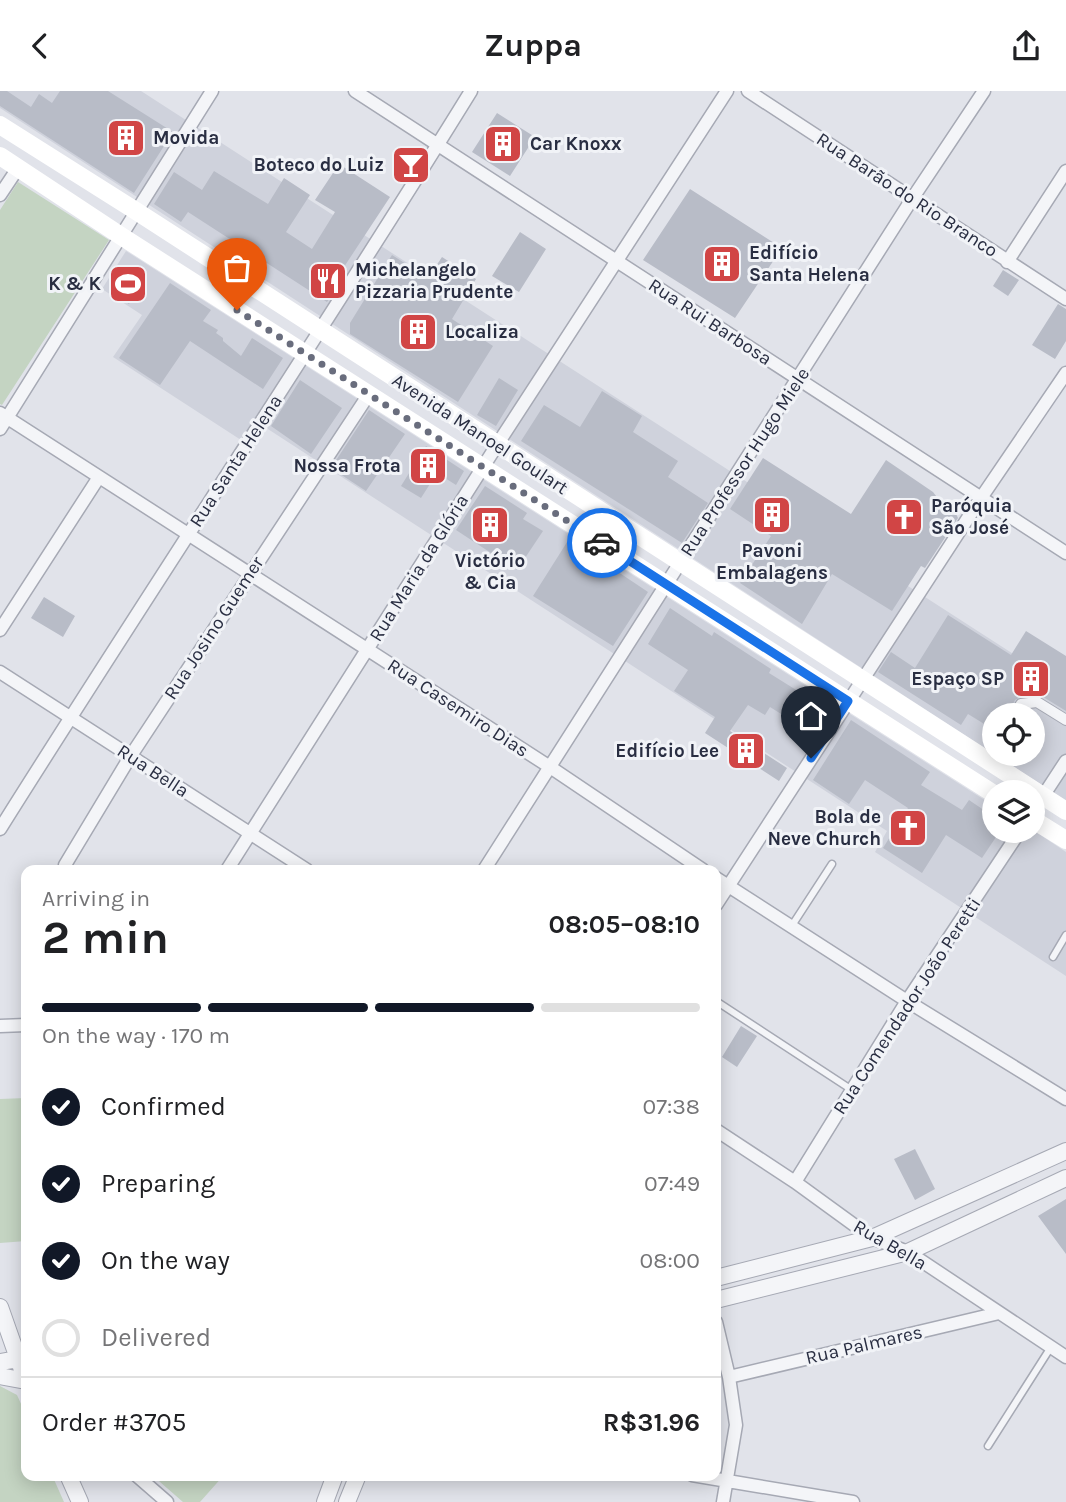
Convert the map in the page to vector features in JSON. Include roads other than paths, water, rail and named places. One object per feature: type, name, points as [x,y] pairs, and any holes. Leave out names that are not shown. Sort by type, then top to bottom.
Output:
[{"type":"main road","name":"Avenida Manoel Goulart","points":[[0,125],[862,680],[982,748]]},
{"type":"main road","name":"Avenida Manoel Goulart","points":[[0,156],[982,786]]},
{"type":"main road","name":"Avenida Manoel Goulart","points":[[1006,766],[1023,780]]},
{"type":"main road","name":"Avenida Manoel Goulart","points":[[1045,797],[1066,811]]},
{"type":"main road","points":[[1045,827],[1066,840]]},
{"type":"street","points":[[2,420],[212,91]]},
{"type":"street","name":"Rua Rui Barbosa","points":[[355,91],[1066,553]]},
{"type":"street","name":"Rua Santa Helena","points":[[0,829],[321,331],[471,91]]},
{"type":"street","name":"Rua Maria da Glória","points":[[230,865],[497,445],[727,91]]},
{"type":"street","name":"Rua Barão do Rio Branco","points":[[748,91],[1066,299]]},
{"type":"street","name":"Rua Professor Hugo Miele","points":[[487,865],[912,199],[984,91]]},
{"type":"street","points":[[0,195],[18,168]]},
{"type":"street","points":[[1007,262],[1066,171]]},
{"type":"street","points":[[721,897],[981,498],[1066,373]]},
{"type":"street","name":"Rua Josino Guemer","points":[[65,865],[130,757],[369,394]]},
{"type":"street","name":"Rua Casemiro Dias","points":[[2,420],[188,534],[550,767],[696,865]]},
{"type":"street","points":[[0,630],[99,477]]},
{"type":"street","name":"Rua Bella","points":[[0,672],[299,865]]},
{"type":"street","points":[[1045,707],[1066,720]]},
{"type":"street","points":[[1045,793],[1066,761]]},
{"type":"street","name":"Rua Comendador João Peretti","points":[[796,1182],[907,1001],[1012,843]]},
{"type":"street","points":[[721,882],[1066,1099]]},
{"type":"street","points":[[0,1026],[21,1025]]},
{"type":"street","name":"Rua Bella","points":[[721,1133],[796,1182],[872,1238],[908,1252],[1066,1357]]},
{"type":"street","points":[[721,1277],[872,1238],[1066,1150]]},
{"type":"street","points":[[721,1299],[908,1252],[1066,1178]]},
{"type":"street","points":[[0,1307],[21,1367]]},
{"type":"street","name":"Rua Palmares","points":[[729,1377],[999,1313]]},
{"type":"street","points":[[721,1343],[736,1425],[723,1502]]},
{"type":"street","points":[[0,1344],[17,1356]]},
{"type":"street","points":[[0,1362],[17,1356]]},
{"type":"street","points":[[0,1376],[21,1380]]},
{"type":"street","points":[[721,1480],[853,1502]]},
{"type":"street","points":[[71,1481],[80,1502]]},
{"type":"street","points":[[143,1481],[167,1502]]},
{"type":"street","points":[[325,1502],[333,1481]]},
{"type":"street","points":[[347,1502],[356,1481]]},
{"type":"lane","points":[[791,927],[832,864]]},
{"type":"lane","points":[[1053,957],[1066,935]]},
{"type":"lane","points":[[721,1004],[852,1090]]},
{"type":"lane","points":[[988,1445],[1051,1347]]},
{"type":"place","name":"Movida","points":[[126,138]]},
{"type":"place","name":"Car Knoxx","points":[[503,144]]},
{"type":"place","name":"Boteco do Luiz","points":[[411,165]]},
{"type":"place","name":"Edifício Santa Helena","points":[[722,264]]},
{"type":"place","name":"Michelangelo Pizzaria Prudente","points":[[328,281]]},
{"type":"place","name":"K & K","points":[[128,284]]},
{"type":"place","name":"Localiza","points":[[418,332]]},
{"type":"place","name":"Nossa Frota","points":[[428,466]]},
{"type":"place","name":"Pavoni Embalagens","points":[[772,515]]},
{"type":"place","name":"Paróquia São José","points":[[904,517]]},
{"type":"place","name":"Victório & Cia","points":[[490,525]]},
{"type":"place","name":"Espaço SP","points":[[1031,679]]},
{"type":"place","name":"Edifício Lee","points":[[746,751]]},
{"type":"place","name":"Bola de Neve Church","points":[[908,828]]}]
